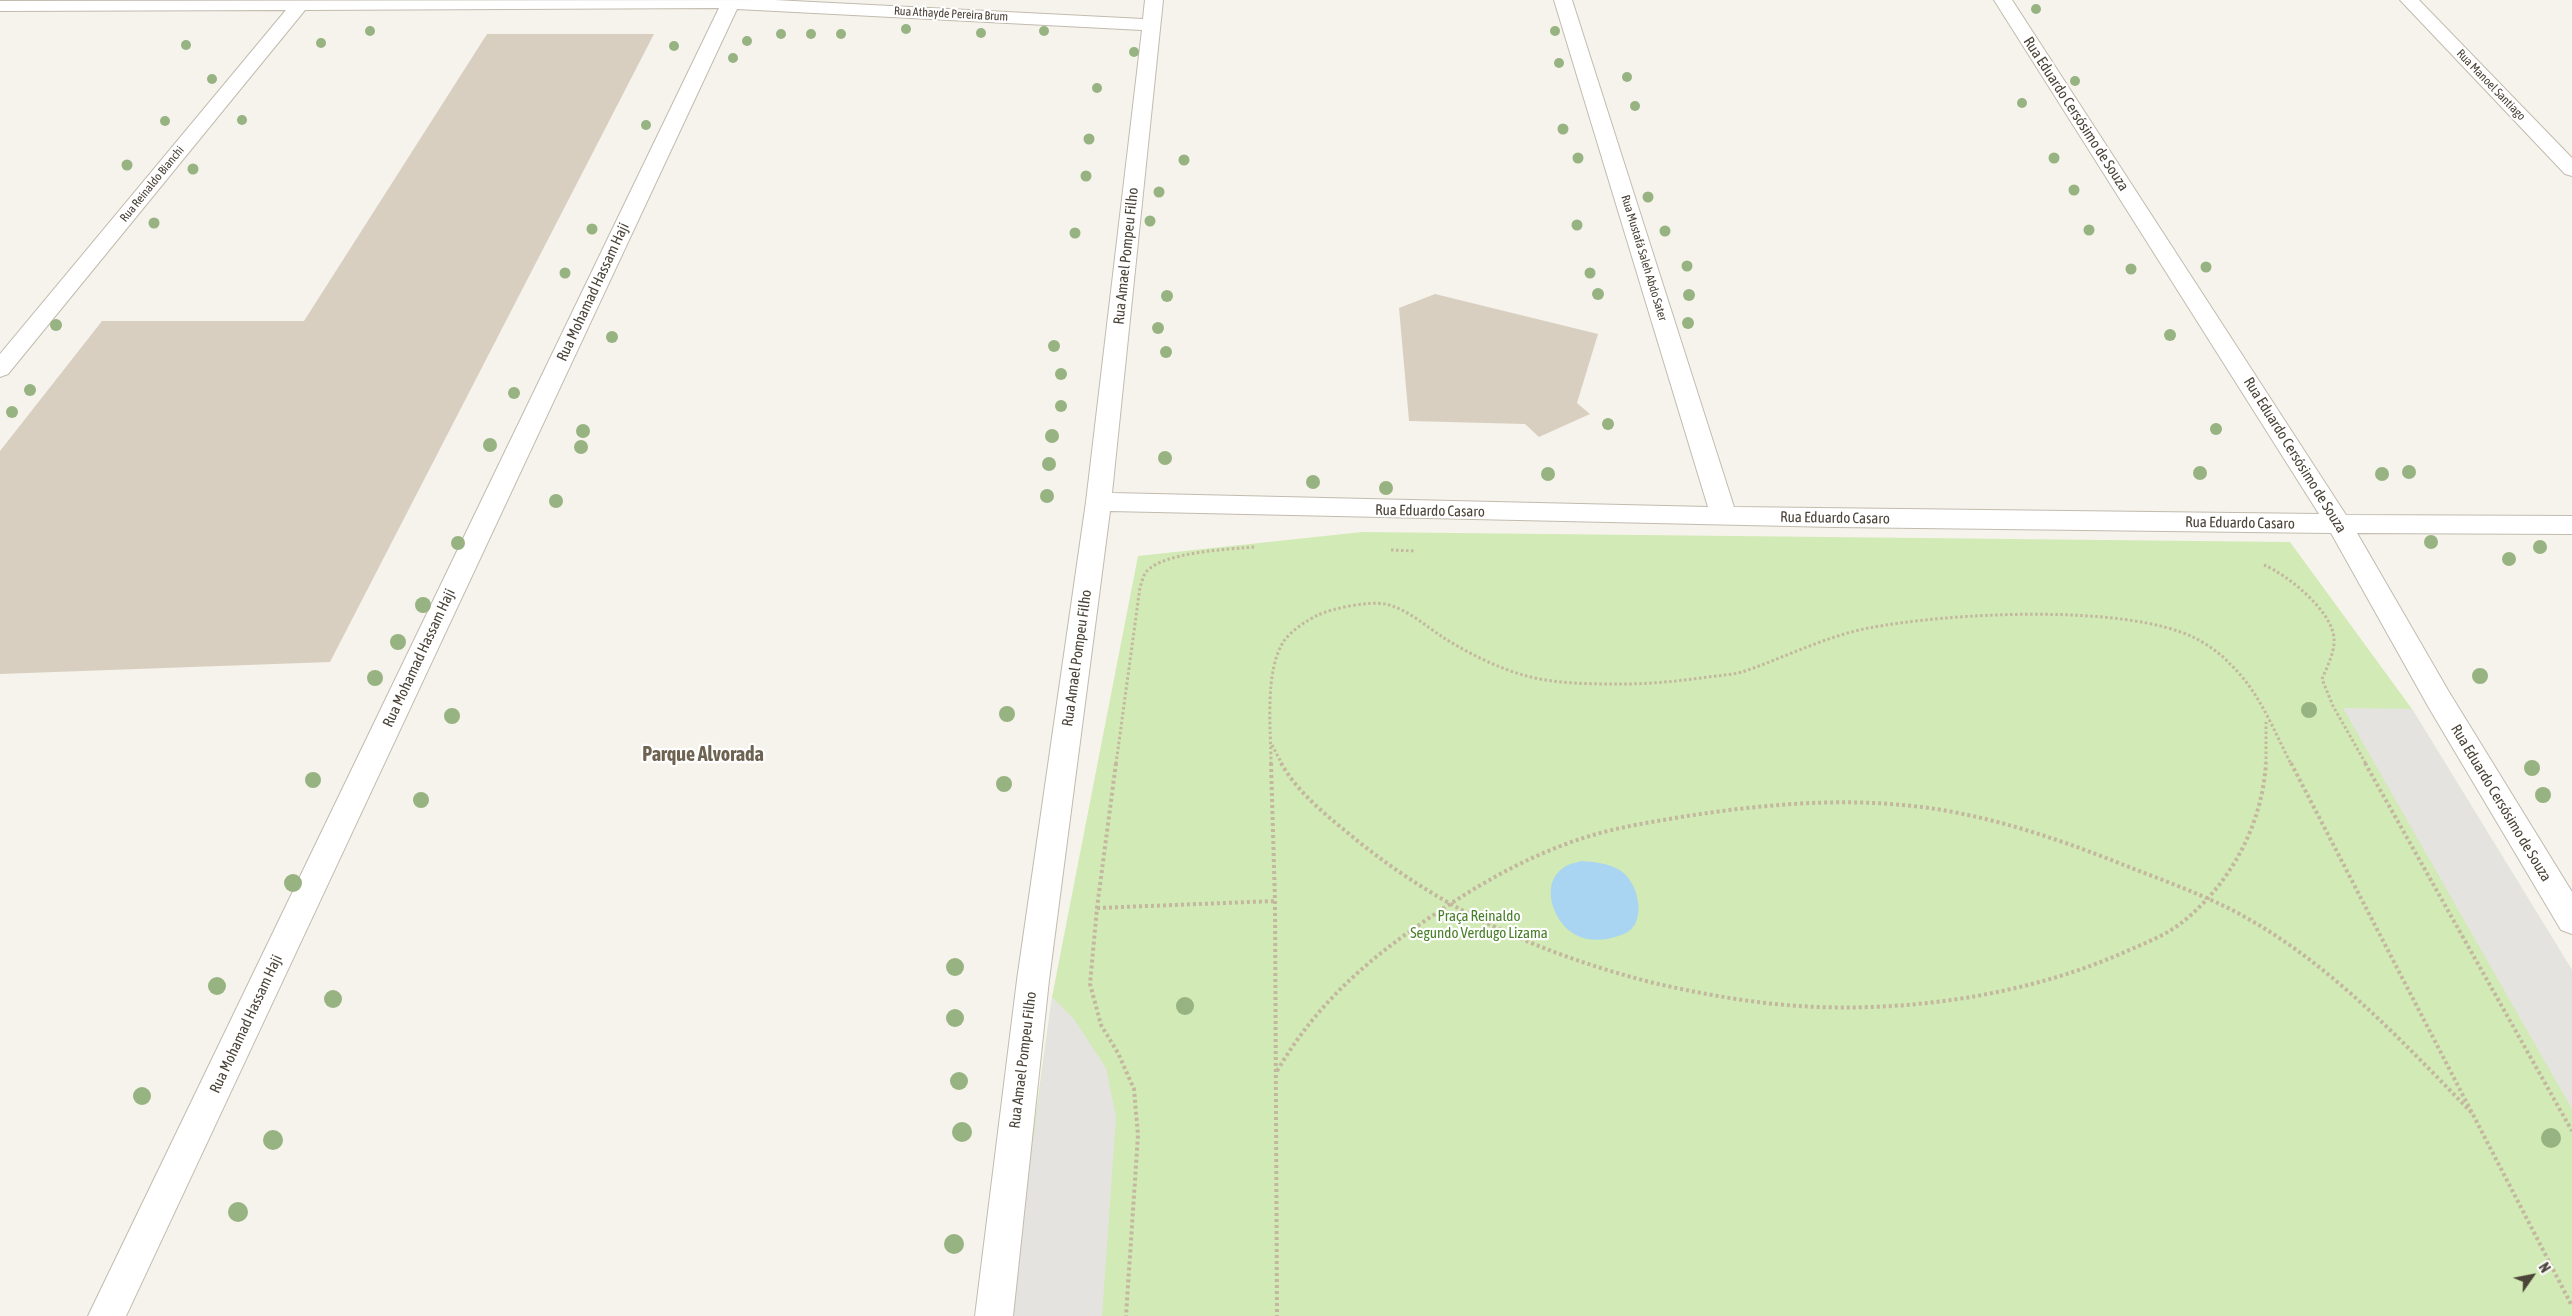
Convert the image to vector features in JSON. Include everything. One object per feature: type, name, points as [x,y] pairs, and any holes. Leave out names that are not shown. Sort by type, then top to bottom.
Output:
[{"type":"street","name":"Rua Amael Pompeu Filho","points":[[994,1316],[1033,980],[1098,502],[1154,0]]},
{"type":"street","name":"Rua Mustafá Saleh Abdo Sater","points":[[1563,0],[1724,516]]},
{"type":"street","name":"Rua Eduardo Cersósimo de Souza","points":[[2003,0],[2340,524],[2439,700],[2572,920]]},
{"type":"street","name":"Rua Manoel Santiago","points":[[2410,0],[2572,170]]},
{"type":"street","name":"Rua Athayde Pereira Brum","points":[[0,6],[731,2],[1152,25]]},
{"type":"street","name":"Rua Mohamad Hassam Haji","points":[[107,1316],[731,2]]},
{"type":"street","name":"Rua Reinaldo Bianchi","points":[[0,369],[302,3]]},
{"type":"street","name":"Rua Eduardo Casaro","points":[[1098,502],[1724,516],[2572,525]]},
{"type":"path","points":[[1126,1316],[1138,1135],[1134,1089],[1118,1053],[1101,1025],[1090,984],[1097,908],[1140,587],[1146,572],[1164,561],[1232,548],[1260,547]]},
{"type":"path","points":[[1387,549],[1426,551]]},
{"type":"path","points":[[2256,563],[2270,566],[2293,581],[2319,608],[2334,636],[2332,658],[2322,679],[2333,706],[2572,1131]]},
{"type":"path","points":[[1278,1316],[1275,901],[1270,710],[1275,664],[1284,641],[1299,627],[1319,614],[1357,604],[1386,604],[1416,618],[1446,639],[1480,658],[1523,675],[1558,681],[1614,684],[1659,684],[1742,672],[1827,640],[1868,628],[1963,617],[2041,614],[2106,617],[2161,627],[2195,638],[2228,661],[2251,686],[2572,1306]]},
{"type":"path","points":[[1272,744],[1290,776],[1338,825],[1410,880],[1449,905],[1552,951],[1650,980],[1692,990],[1777,1004],[1850,1009],[1989,994],[2080,971],[2150,941],[2178,926],[2207,899],[2238,860],[2251,834],[2266,776],[2268,754],[2266,718]]},
{"type":"path","points":[[1277,1071],[1294,1040],[1322,1004],[1377,956],[1494,875],[1534,856],[1611,829],[1725,811],[1793,804],[1835,803],[1915,806],[2008,823],[2104,856],[2236,912],[2275,935],[2325,971],[2376,1016],[2476,1118]]},
{"type":"path","points":[[1097,908],[1275,901]]},
{"type":"green space","name":"Praça Reinaldo Segundo Verdugo Lizama","points":[[1362,532],[2290,542],[2412,709],[2572,970],[2572,1316],[1008,1316],[1052,997],[1138,556]]},
{"type":"shaded area","points":[[2343,708],[2412,709],[2572,970],[2572,1109]]},
{"type":"shaded area","points":[[1052,997],[1074,1019],[1106,1068],[1116,1117],[1102,1316],[1010,1316]]},
{"type":"water","points":[[1581,861],[1612,866],[1627,877],[1632,884],[1638,903],[1636,922],[1632,929],[1612,938],[1594,940],[1576,935],[1561,922],[1552,904],[1552,884],[1556,875],[1565,867]]},
{"type":"building","points":[[487,34],[654,34],[330,662],[0,674],[0,451],[102,321],[304,321]]},
{"type":"building","points":[[1435,294],[1598,334],[1577,403],[1590,414],[1539,437],[1525,424],[1409,421],[1399,308]]},
{"type":"district","name":"Parque Alvorada","points":[[703,755]]}]
